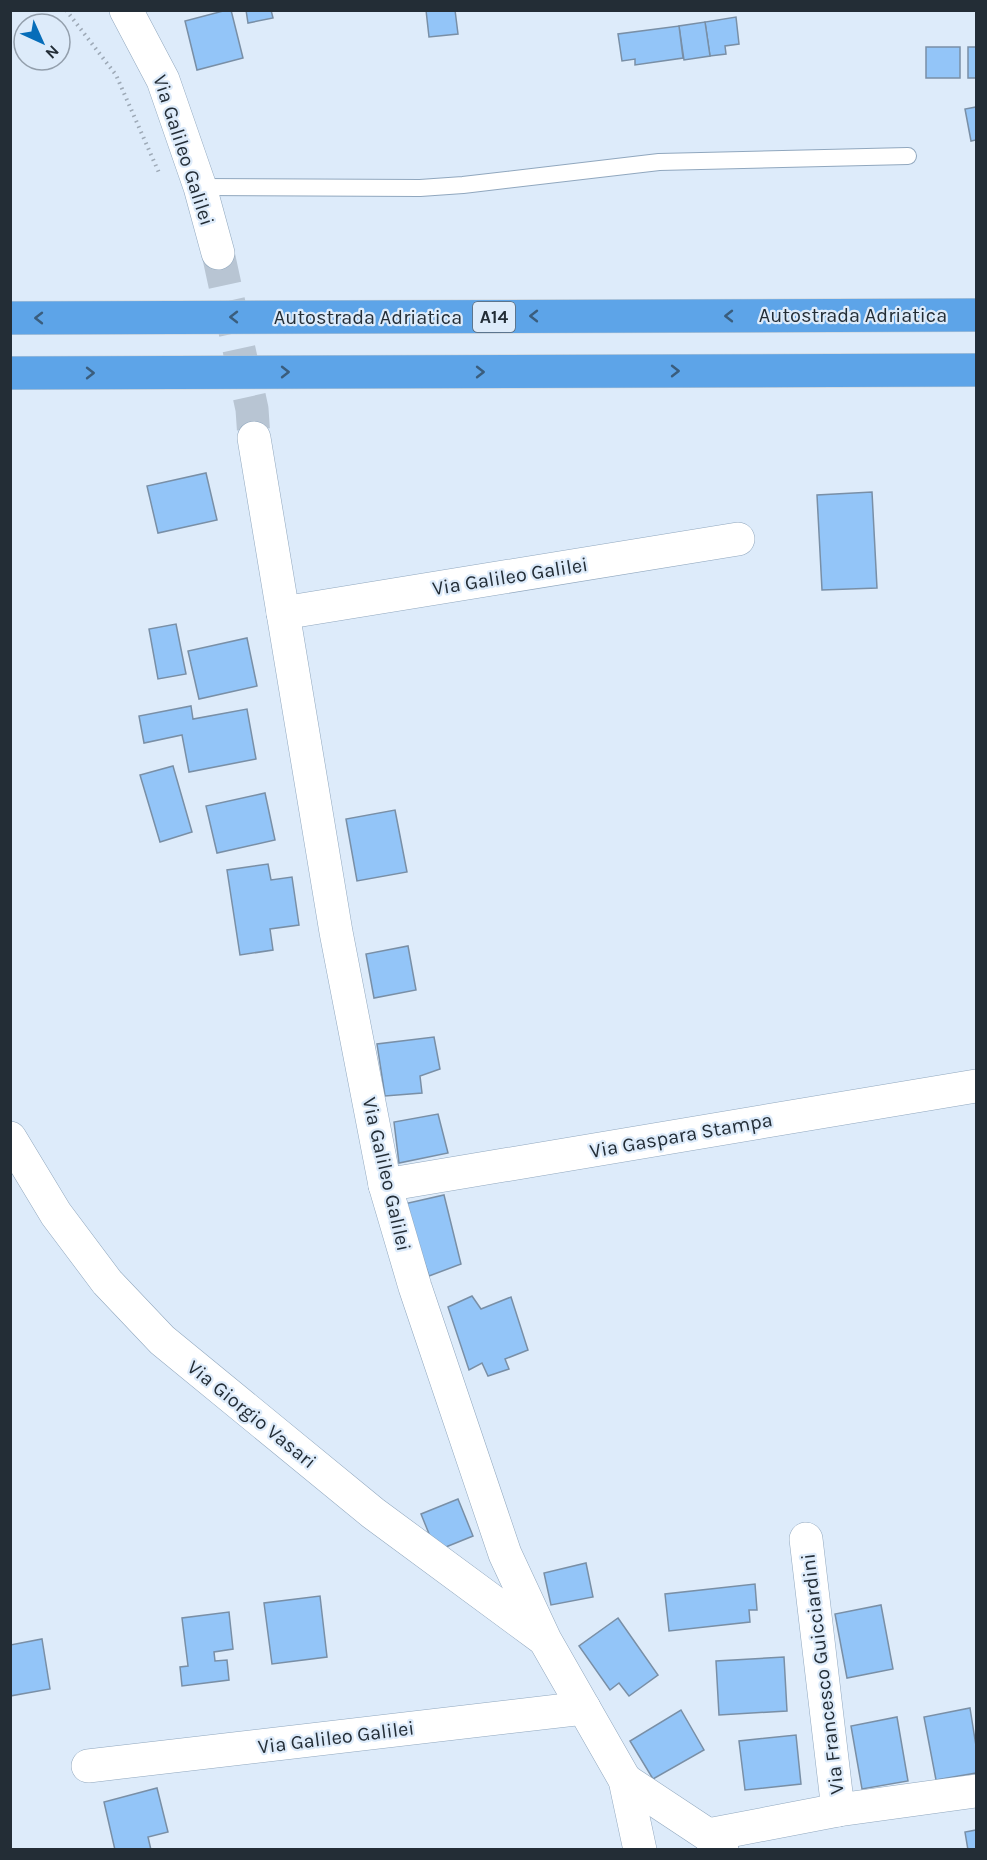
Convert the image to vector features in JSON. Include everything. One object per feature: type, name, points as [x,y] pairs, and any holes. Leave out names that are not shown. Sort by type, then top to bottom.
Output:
[{"type":"highway","name":"Autostrada Adriatica","points":[[10,318],[976,315]]},
{"type":"highway","points":[[10,373],[976,370]]},
{"type":"street","name":"Via Galileo Galilei","points":[[130,13],[163,80],[200,187],[218,253]]},
{"type":"street","name":"Via Galileo Galilei","points":[[254,438],[336,932],[386,1185],[415,1287],[501,1543],[545,1640],[625,1780],[640,1850]]},
{"type":"street","name":"Via Galileo Galilei","points":[[283,613],[738,539]]},
{"type":"street","name":"Via Gaspara Stampa","points":[[386,1185],[976,1086]]},
{"type":"street","name":"Via Giorgio Vasari","points":[[10,1138],[56,1214],[107,1282],[162,1340],[373,1513],[545,1640]]},
{"type":"street","name":"Via Francesco Guicciardini","points":[[806,1539],[838,1809]]},
{"type":"street","name":"Via Galileo Galilei","points":[[88,1766],[584,1708]]},
{"type":"street","points":[[625,1780],[715,1842],[838,1809],[976,1791]]},
{"type":"lane","points":[[200,187],[420,188],[659,162],[908,156]]},
{"type":"path","points":[[66,10],[116,75],[150,147],[162,179]]},
{"type":"building","points":[[231,10],[243,58],[197,70],[185,21]]},
{"type":"building","points":[[246,10],[271,10],[273,18],[248,23]]},
{"type":"building","points":[[426,10],[455,10],[458,34],[429,37]]},
{"type":"building","points":[[736,17],[739,44],[725,46],[726,54],[710,56],[705,22]]},
{"type":"building","points":[[705,22],[710,56],[684,60],[679,26]]},
{"type":"building","points":[[679,26],[683,58],[635,65],[635,59],[622,61],[618,34]]},
{"type":"building","points":[[926,47],[960,47],[960,78],[926,78]]},
{"type":"building","points":[[968,47],[976,47],[976,78],[968,78]]},
{"type":"building","points":[[976,107],[976,140],[971,141],[965,109]]},
{"type":"building","points":[[206,473],[217,520],[158,533],[147,486]]},
{"type":"building","points":[[872,492],[877,588],[822,590],[817,495]]},
{"type":"building","points":[[176,624],[186,674],[158,679],[149,629]]},
{"type":"building","points":[[247,638],[257,686],[199,699],[188,651]]},
{"type":"building","points":[[191,706],[193,719],[247,709],[256,759],[189,772],[182,735],[144,743],[139,716]]},
{"type":"building","points":[[173,766],[192,832],[160,842],[140,775]]},
{"type":"building","points":[[265,793],[275,840],[217,853],[206,806]]},
{"type":"building","points":[[395,810],[407,872],[357,881],[346,819]]},
{"type":"building","points":[[268,864],[271,880],[292,877],[299,925],[270,929],[273,950],[240,955],[227,870]]},
{"type":"building","points":[[408,946],[416,990],[374,998],[366,954]]},
{"type":"building","points":[[434,1037],[440,1069],[420,1076],[422,1093],[385,1096],[377,1044]]},
{"type":"building","points":[[438,1114],[448,1153],[399,1163],[394,1122]]},
{"type":"building","points":[[444,1195],[461,1264],[429,1276],[404,1204]]},
{"type":"building","points":[[472,1296],[481,1309],[511,1297],[528,1350],[505,1359],[509,1369],[488,1376],[482,1363],[469,1370],[448,1307]]},
{"type":"building","points":[[458,1499],[473,1536],[436,1551],[421,1514]]},
{"type":"building","points":[[586,1563],[593,1597],[551,1605],[544,1573]]},
{"type":"building","points":[[755,1584],[757,1610],[749,1610],[750,1622],[669,1631],[665,1594]]},
{"type":"building","points":[[320,1596],[327,1657],[272,1664],[264,1603]]},
{"type":"building","points":[[881,1605],[893,1669],[847,1678],[835,1614]]},
{"type":"building","points":[[229,1612],[233,1649],[214,1652],[215,1661],[227,1660],[229,1680],[182,1686],[180,1667],[188,1666],[182,1618]]},
{"type":"building","points":[[618,1618],[658,1675],[629,1696],[619,1683],[610,1690],[579,1646]]},
{"type":"building","points":[[42,1639],[50,1689],[10,1696],[10,1645]]},
{"type":"building","points":[[784,1657],[787,1711],[719,1715],[716,1661]]},
{"type":"building","points":[[970,1708],[976,1746],[976,1773],[936,1780],[924,1717]]},
{"type":"building","points":[[681,1710],[704,1750],[653,1779],[630,1741]]},
{"type":"building","points":[[897,1717],[908,1781],[862,1789],[851,1726]]},
{"type":"building","points":[[796,1735],[801,1784],[745,1790],[739,1741]]},
{"type":"building","points":[[157,1788],[168,1832],[148,1837],[151,1850],[115,1850],[104,1802]]},
{"type":"building","points":[[976,1830],[976,1850],[968,1850],[965,1832]]},
{"type":"tunnel","points":[[218,253],[252,409],[254,438]]}]
